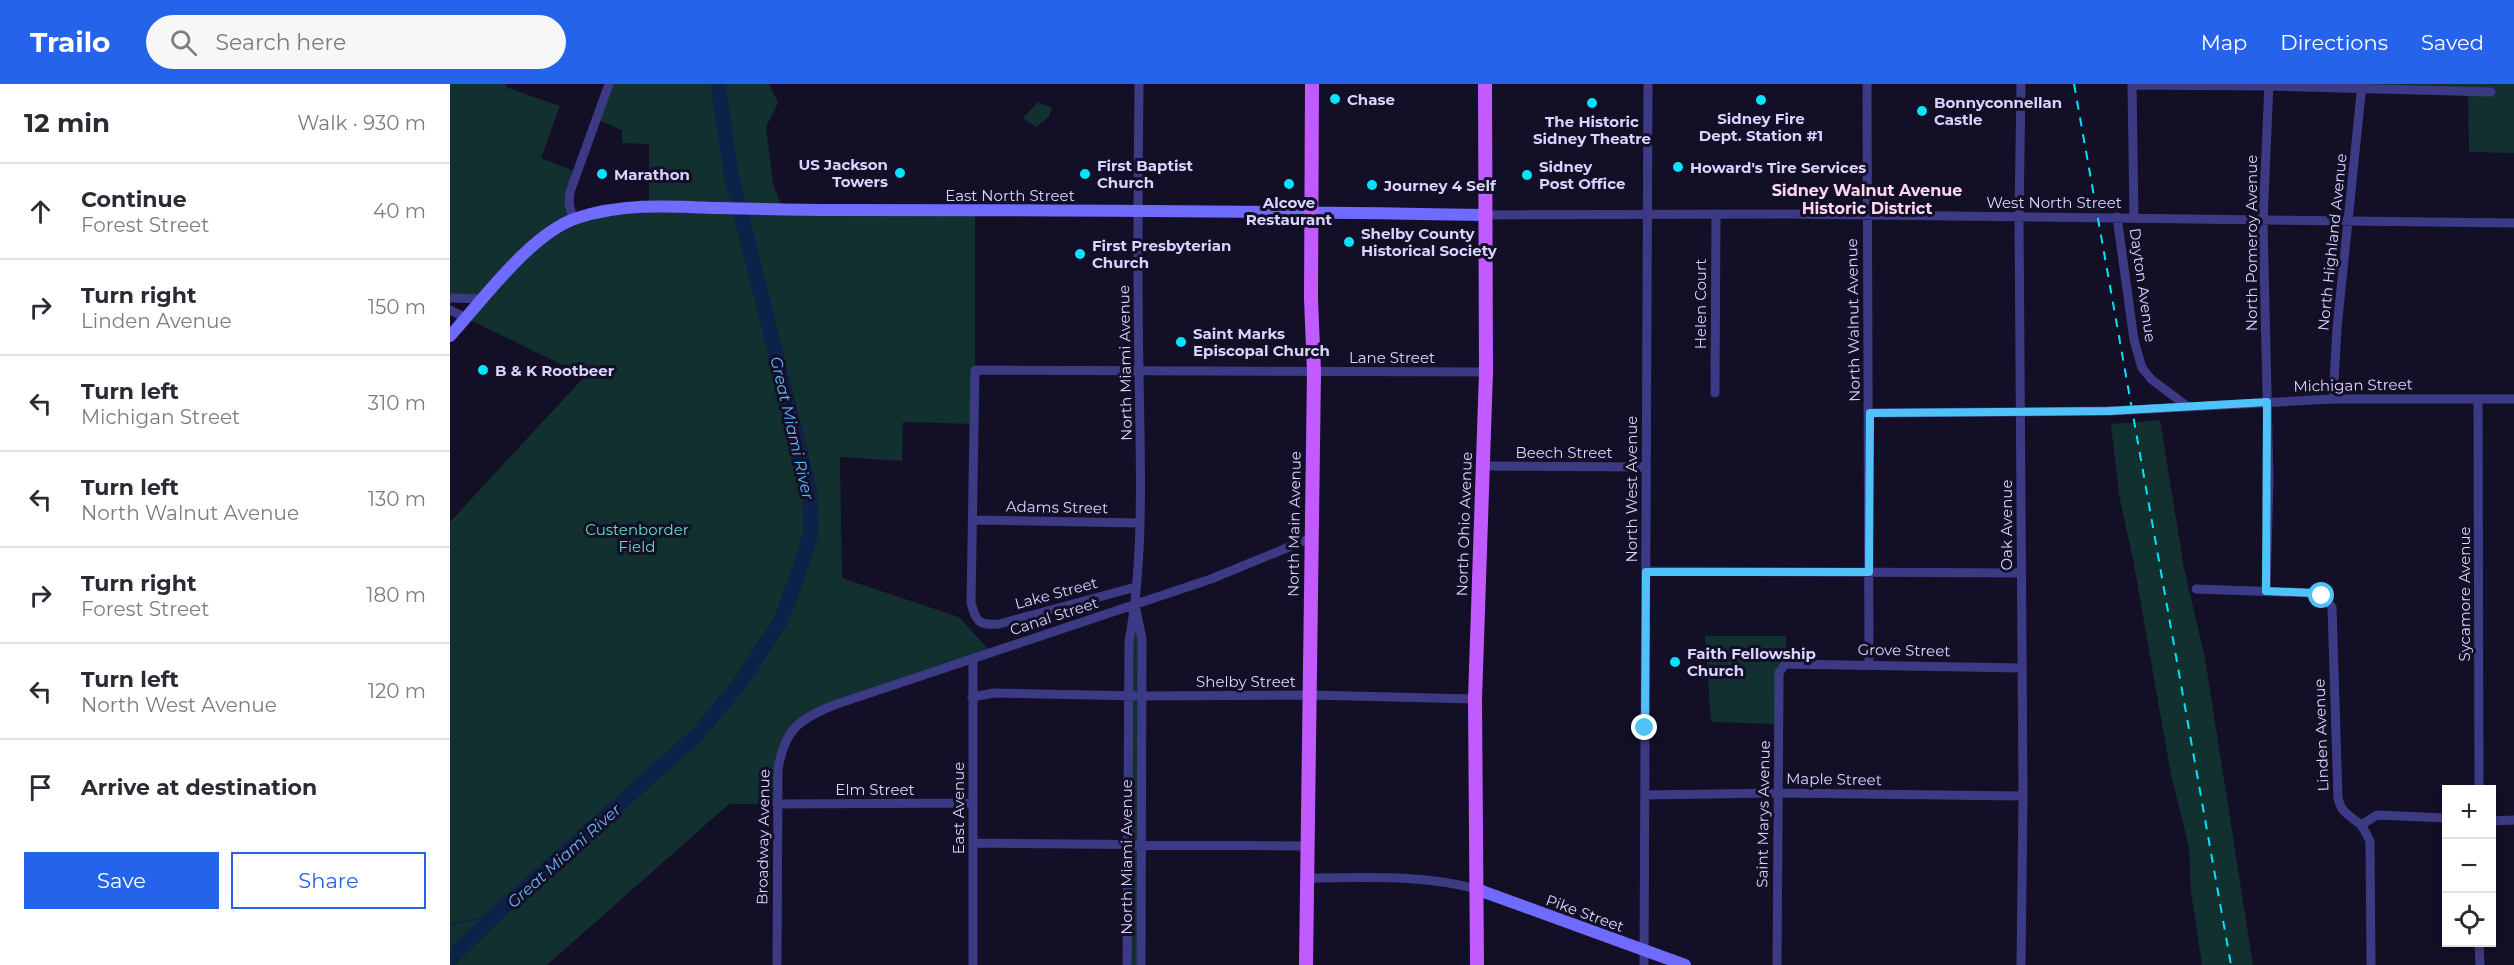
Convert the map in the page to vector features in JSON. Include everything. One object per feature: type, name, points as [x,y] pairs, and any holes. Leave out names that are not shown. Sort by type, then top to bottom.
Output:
[{"type":"main road","name":"North Main Avenue","points":[[1306,965],[1314,372],[1311,211],[1312,84]]},
{"type":"main road","name":"North Ohio Avenue","points":[[1476,965],[1475,699],[1486,372],[1485,84]]},
{"type":"main road","name":"East North Street","points":[[450,336],[523,255],[547,235],[573,219],[615,208],[650,206],[783,210],[1311,211],[1485,215]]},
{"type":"main road","name":"Pike Street","points":[[1476,889],[1685,965]]},
{"type":"street","points":[[573,219],[569,203],[570,192],[609,84]]},
{"type":"street","name":"North Miami Avenue","points":[[1127,965],[1129,642],[1135,605],[1141,449],[1138,370],[1138,84]]},
{"type":"street","name":"North West Avenue","points":[[1644,965],[1648,84]]},
{"type":"street","name":"North Walnut Avenue","points":[[1867,84],[1870,413],[1869,664]]},
{"type":"street","name":"Oak Avenue","points":[[2021,84],[2019,217],[2023,796],[2021,965]]},
{"type":"street","points":[[2134,218],[2132,84],[2362,86],[2491,92]]},
{"type":"street","name":"North Pomeroy Avenue","points":[[2267,402],[2264,221],[2269,85]]},
{"type":"street","name":"North Highland Avenue","points":[[2332,399],[2347,222],[2362,86]]},
{"type":"street","name":"Helen Court","points":[[1715,393],[1716,214]]},
{"type":"street","name":"West North Street","points":[[1485,215],[1867,215],[2514,223]]},
{"type":"street","name":"Dayton Avenue","points":[[2117,217],[2134,340],[2142,368],[2151,379],[2188,406]]},
{"type":"street","points":[[450,298],[484,299]]},
{"type":"street","points":[[450,310],[466,318]]},
{"type":"street","name":"Lane Street","points":[[974,520],[975,370],[1486,372]]},
{"type":"street","name":"Michigan Street","points":[[1870,413],[2109,411],[2332,399],[2514,399]]},
{"type":"street","name":"Sycamore Avenue","points":[[2478,399],[2479,785]]},
{"type":"street","points":[[2196,589],[2266,591],[2267,402]]},
{"type":"street","name":"Beech Street","points":[[1482,466],[1645,467]]},
{"type":"street","name":"Adams Street","points":[[974,520],[1139,523]]},
{"type":"street","name":"Lake Street","points":[[974,520],[971,603],[976,619],[984,625],[999,624],[1136,587]]},
{"type":"street","name":"Canal Street","points":[[805,717],[1211,579],[1311,538]]},
{"type":"street","points":[[1646,572],[2021,573]]},
{"type":"street","name":"Linden Avenue","points":[[2266,591],[2312,593],[2328,601],[2332,607],[2338,798],[2347,816],[2361,825],[2370,841],[2371,965]]},
{"type":"street","name":"North Miami Avenue","points":[[1135,605],[1142,639],[1141,965]]},
{"type":"street","name":"East Avenue","points":[[973,658],[973,965]]},
{"type":"street","name":"Grove Street","points":[[1785,664],[2022,668]]},
{"type":"street","name":"Saint Marys Avenue","points":[[1777,965],[1779,672],[1785,664]]},
{"type":"street","name":"Shelby Street","points":[[972,697],[994,693],[1018,693],[1128,696],[1310,695],[1475,699]]},
{"type":"street","name":"Broadway Avenue","points":[[777,965],[778,769],[781,750],[791,732],[805,717]]},
{"type":"street","name":"Maple Street","points":[[1645,795],[1778,793],[2023,796]]},
{"type":"street","name":"Elm Street","points":[[777,804],[973,804]]},
{"type":"street","points":[[2361,825],[2377,815],[2442,818]]},
{"type":"street","points":[[2496,820],[2514,820]]},
{"type":"street","points":[[973,843],[1307,846]]},
{"type":"street","points":[[1308,878],[1428,880],[1450,882],[1476,889]]},
{"type":"street","points":[[2480,947],[2480,965]]},
{"type":"green space","name":"Custenborder Field","points":[[450,84],[506,84],[506,87],[560,106],[541,158],[577,172],[570,192],[574,219],[649,205],[649,144],[622,143],[622,130],[596,119],[609,84],[769,84],[778,103],[766,127],[773,184],[783,210],[975,210],[975,424],[903,422],[902,461],[840,457],[842,578],[959,617],[991,652],[805,717],[781,750],[777,804],[729,804],[547,965],[450,965],[450,522],[585,376],[466,318],[483,299],[450,298]]},
{"type":"green space","points":[[2362,84],[2514,84],[2514,153],[2469,152],[2468,91]]},
{"type":"green space","points":[[1038,102],[1052,108],[1049,117],[1036,127],[1023,118]]},
{"type":"green space","points":[[2160,420],[2184,568],[2205,658],[2253,965],[2202,965],[2191,891],[2189,847],[2171,775],[2133,559],[2119,495],[2111,424]]},
{"type":"green space","points":[[1135,605],[1142,639],[1141,965],[1127,965],[1128,696]]},
{"type":"green space","points":[[1705,636],[1786,636],[1785,664],[1779,673],[1778,724],[1711,722]]},
{"type":"waterway","name":"Great Miami River","points":[[450,959],[494,916],[699,733],[743,679],[780,622],[811,533],[810,492],[731,173],[718,84]]},
{"type":"waterway","points":[[450,924],[494,916]]},
{"type":"railway","points":[[2074,84],[2231,965]]},
{"type":"place","name":"Chase","points":[[1335,99]]},
{"type":"place","name":"Sidney Fire Dept. Station #1","points":[[1761,100]]},
{"type":"place","name":"The Historic Sidney Theatre","points":[[1592,103]]},
{"type":"place","name":"Bonnyconnellan Castle","points":[[1922,111]]},
{"type":"place","name":"Howard's Tire Services","points":[[1678,167]]},
{"type":"place","name":"US Jackson Towers","points":[[900,173]]},
{"type":"place","name":"Marathon","points":[[602,174]]},
{"type":"place","name":"First Baptist Church","points":[[1085,174]]},
{"type":"place","name":"Sidney Post Office","points":[[1527,175]]},
{"type":"place","name":"Alcove Restaurant","points":[[1289,184]]},
{"type":"place","name":"Journey 4 Self","points":[[1372,185]]},
{"type":"place","name":"Shelby County Historical Society","points":[[1349,242]]},
{"type":"place","name":"First Presbyterian Church","points":[[1080,254]]},
{"type":"place","name":"Saint Marks Episcopal Church","points":[[1181,342]]},
{"type":"place","name":"B & K Rootbeer","points":[[483,370]]},
{"type":"place","name":"Faith Fellowship Church","points":[[1675,662]]},
{"type":"district","name":"Sidney Walnut Avenue Historic District","points":[[1867,199]]},
{"type":"route","points":[[1645,728],[1646,572],[1869,572],[1870,413],[2109,411],[2267,402],[2269,479],[2266,591],[2312,593],[2322,596]]}]
